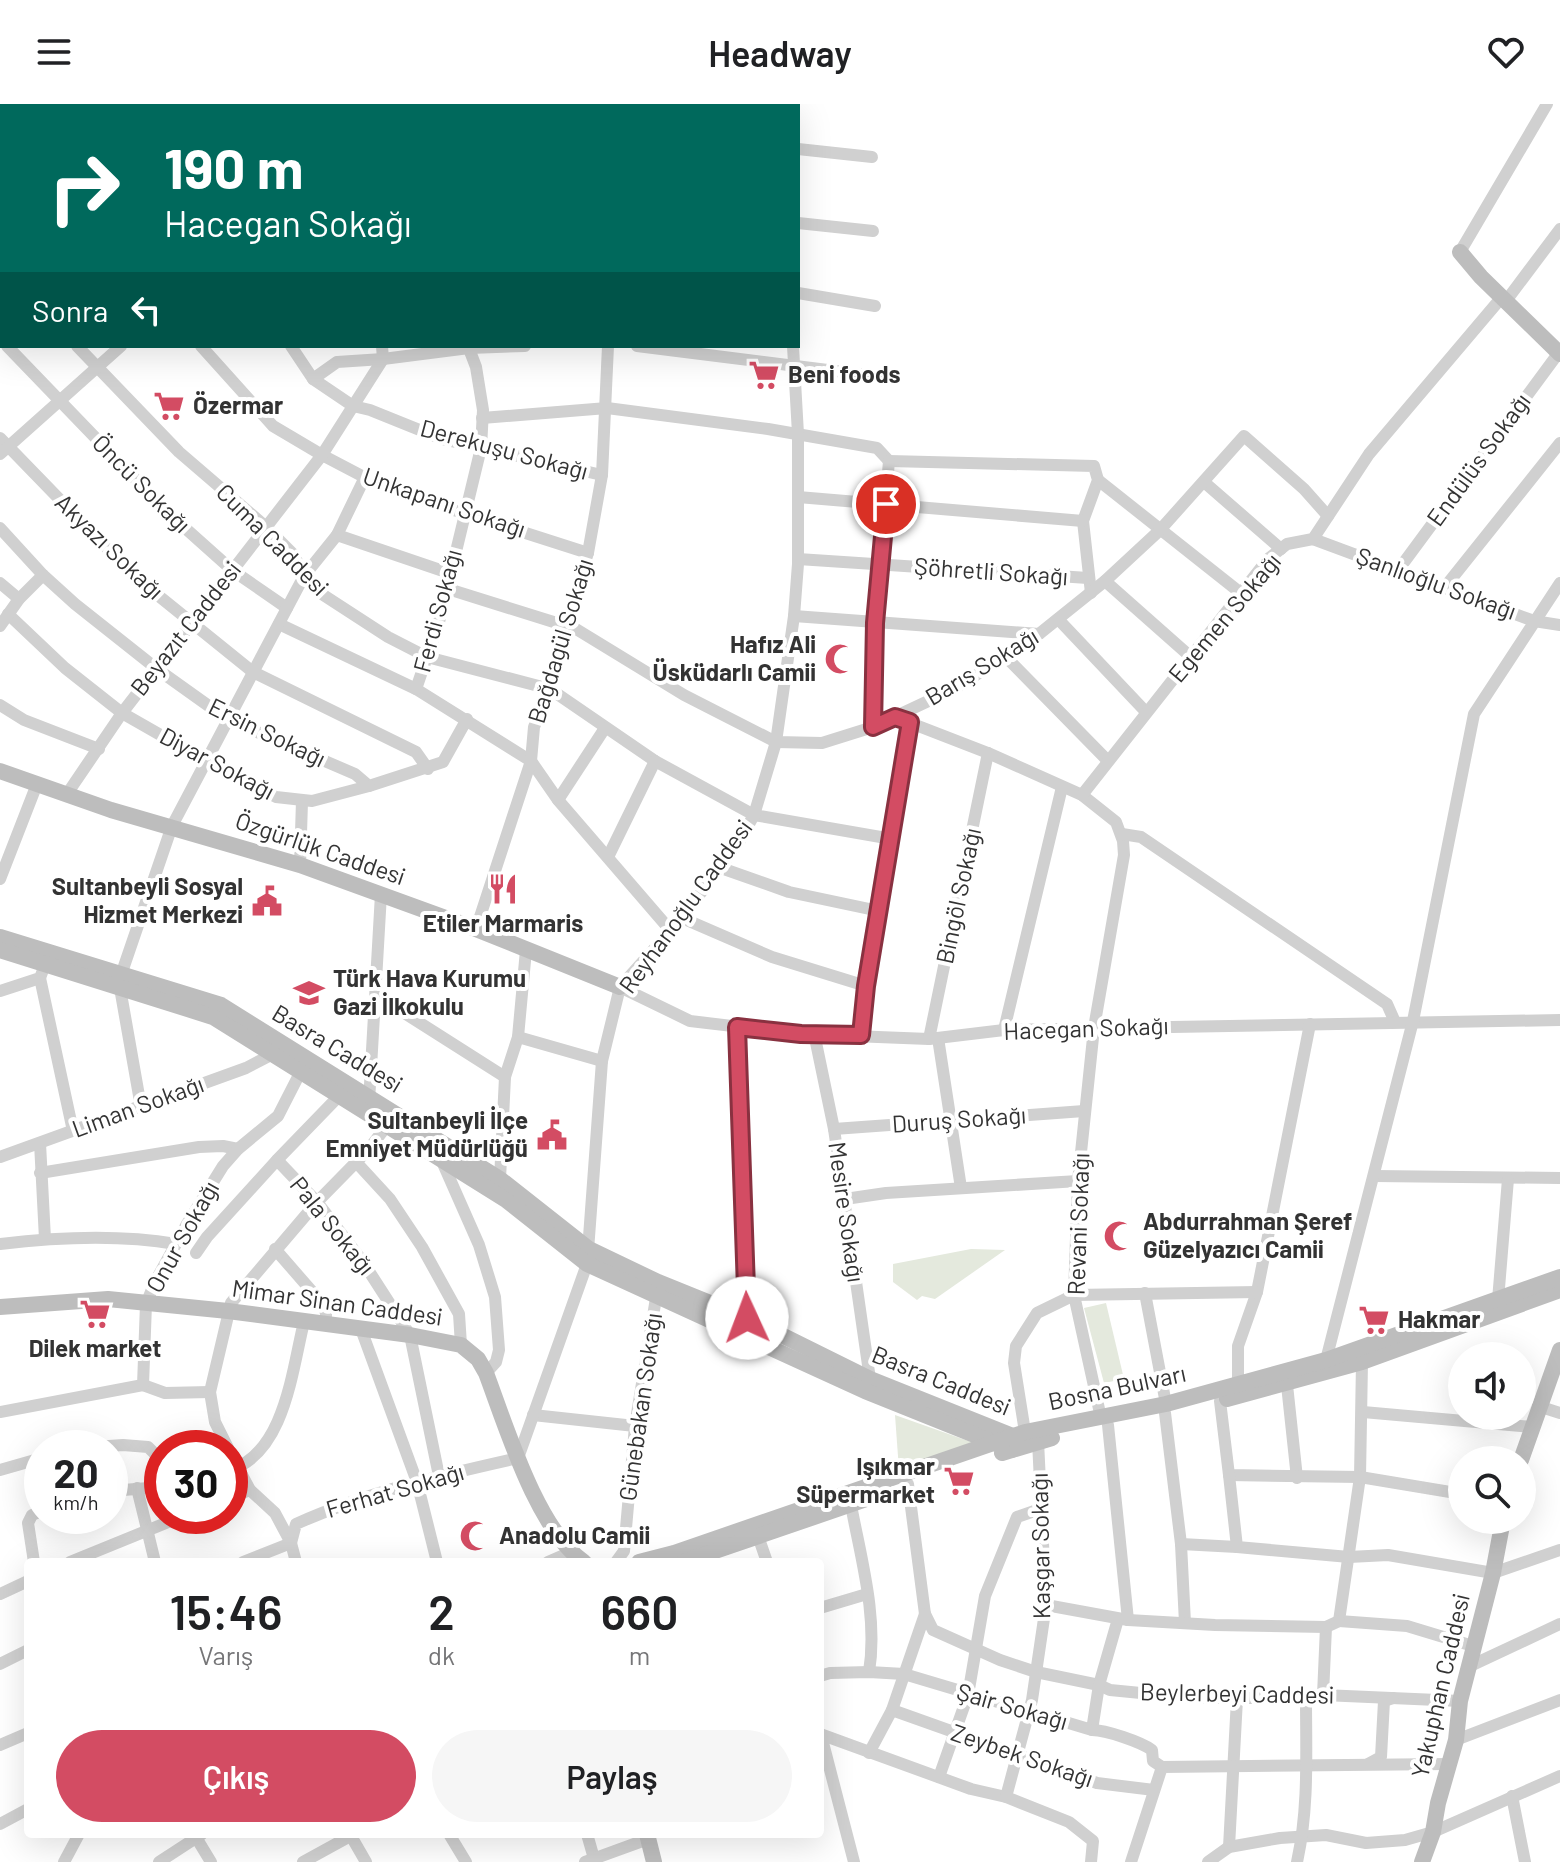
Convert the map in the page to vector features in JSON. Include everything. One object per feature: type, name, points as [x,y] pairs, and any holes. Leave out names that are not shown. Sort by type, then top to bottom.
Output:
[{"type":"main road","points":[[1460,252],[1560,352]]},
{"type":"main road","name":"Özgürlük Caddesi","points":[[0,771],[111,810],[300,865],[476,929],[620,987]]},
{"type":"main road","name":"Basra Caddesi","points":[[0,937],[45,965]]},
{"type":"main road","name":"Basra Caddesi","points":[[0,950],[45,965],[221,1005],[368,1104],[500,1179],[588,1256],[658,1282],[868,1385],[1018,1441]]},
{"type":"main road","name":"Basra Caddesi","points":[[120,982],[213,1017],[275,1053],[339,1096],[368,1104],[388,1124],[656,1298],[745,1326]]},
{"type":"main road","name":"Bosna Bulvarı","points":[[1165,1409],[1326,1360],[1560,1277]]},
{"type":"main road","name":"Bosna Bulvarı","points":[[655,1558],[1018,1441],[1287,1385],[1362,1362],[1560,1290]]},
{"type":"main road","name":"Mimar Sinan Caddesi","points":[[0,1307],[108,1299],[228,1311],[410,1335],[461,1345],[478,1359],[486,1373],[530,1490],[578,1557]]},
{"type":"main road","points":[[1536,1412],[1560,1350]]},
{"type":"main road","name":"Bosna Bulvarı","points":[[695,1558],[851,1505],[1018,1441]]},
{"type":"main road","name":"Yakuphan Caddesi","points":[[1422,1862],[1433,1832],[1456,1740],[1460,1701],[1500,1534]]},
{"type":"main road","points":[[648,1838],[654,1862]]},
{"type":"street","points":[[1460,252],[1547,104]]},
{"type":"street","points":[[800,149],[872,157]]},
{"type":"street","points":[[800,223],[873,231]]},
{"type":"street","points":[[1313,539],[1369,454],[1504,299],[1560,229]]},
{"type":"street","points":[[800,293],[875,306]]},
{"type":"street","name":"Öncü Sokağı","points":[[9,348],[166,511],[232,570],[287,608]]},
{"type":"street","name":"Cuma Caddesi","points":[[79,348],[179,452],[293,554],[311,587],[388,637],[427,657],[550,689],[655,761],[754,815],[892,839]]},
{"type":"street","points":[[2,446],[119,348]]},
{"type":"street","name":"Unkapanı Sokağı","points":[[203,348],[273,426],[322,455],[385,488],[588,553]]},
{"type":"street","name":"Derekuşu Sokağı","points":[[292,348],[313,379],[353,406],[442,439],[602,475]]},
{"type":"street","points":[[335,348],[337,362]]},
{"type":"street","points":[[313,379],[337,362],[382,353],[454,348]]},
{"type":"street","name":"Ferdi Sokağı","points":[[416,689],[439,622],[481,448],[482,418],[476,367],[469,348]]},
{"type":"street","name":"Bağdagül Sokağı","points":[[476,929],[531,761],[534,727],[550,689],[565,624],[588,553],[602,475],[608,348]]},
{"type":"street","points":[[652,348],[876,376]]},
{"type":"street","name":"Reyhanoğlu Caddesi","points":[[518,1458],[588,1256],[602,1061],[620,987],[671,931],[721,868],[754,815],[776,742],[794,616],[798,559],[798,434],[793,348]]},
{"type":"street","name":"Endülüs Sokağı","points":[[1399,569],[1560,352]]},
{"type":"street","name":"Beyazıt Caddesi","points":[[67,794],[122,713],[322,455],[382,353]]},
{"type":"street","points":[[482,418],[607,408],[877,448],[889,461],[1094,466],[1098,480],[1242,594]]},
{"type":"street","name":"Barış Sokağı","points":[[445,588],[565,624],[684,695],[776,742],[822,743],[873,727],[956,688],[1039,634],[1105,581],[1160,530],[1244,436],[1304,489],[1328,516]]},
{"type":"street","points":[[1445,587],[1560,443]]},
{"type":"street","name":"Akyazı Sokağı","points":[[2,446],[134,576],[253,672],[416,752],[428,769]]},
{"type":"street","points":[[873,727],[875,623],[889,461]]},
{"type":"street","points":[[141,1107],[120,982],[172,826],[304,576],[337,535],[365,477]]},
{"type":"street","points":[[1091,593],[1083,521],[1098,480]]},
{"type":"street","points":[[1204,482],[1281,549]]},
{"type":"street","points":[[798,497],[1083,521]]},
{"type":"street","name":"Ersin Sokağı","points":[[0,528],[43,575],[157,669],[227,719],[355,774],[369,786]]},
{"type":"street","points":[[337,535],[449,573]]},
{"type":"street","name":"Şanlıoğlu Sokağı","points":[[1313,539],[1534,621],[1560,625]]},
{"type":"street","name":"Egemen Sokağı","points":[[1082,795],[1268,559],[1287,544],[1313,539]]},
{"type":"street","name":"Şöhretli Sokağı","points":[[798,559],[1088,578]]},
{"type":"street","points":[[4,620],[19,599],[43,575]]},
{"type":"street","points":[[1105,581],[1192,658]]},
{"type":"street","points":[[0,583],[19,599]]},
{"type":"street","points":[[1326,1360],[1413,1021],[1474,714],[1560,583]]},
{"type":"street","points":[[794,616],[1039,634]]},
{"type":"street","points":[[1058,619],[1146,712]]},
{"type":"street","name":"Diyar Sokağı","points":[[4,620],[122,713],[276,797],[323,800],[369,786]]},
{"type":"street","points":[[279,624],[416,689],[531,761],[558,800],[671,931]]},
{"type":"street","points":[[1006,657],[1108,761]]},
{"type":"street","points":[[0,705],[24,720],[99,749]]},
{"type":"street","points":[[895,717],[988,753],[1082,795],[1111,817],[1122,834],[1141,837],[1374,996],[1390,1008],[1395,1022]]},
{"type":"street","points":[[369,786],[428,769],[446,758],[467,719]]},
{"type":"street","points":[[861,1035],[866,986],[910,722]]},
{"type":"street","points":[[558,800],[605,728]]},
{"type":"street","name":"Bingöl Sokağı","points":[[934,1039],[988,753]]},
{"type":"street","points":[[608,857],[655,761]]},
{"type":"street","points":[[0,879],[37,784]]},
{"type":"street","points":[[1004,1030],[1062,787]]},
{"type":"street","points":[[300,865],[302,801]]},
{"type":"street","name":"Revani Sokağı","points":[[1122,834],[1124,855],[1094,1028],[1084,1111],[1074,1295],[1104,1422],[1123,1619]]},
{"type":"street","points":[[721,868],[789,892],[879,911]]},
{"type":"street","points":[[368,1104],[381,894]]},
{"type":"street","points":[[682,918],[772,957],[866,986]]},
{"type":"street","points":[[500,1179],[505,1077],[518,1037],[526,950]]},
{"type":"street","points":[[0,991],[45,965],[73,1131]]},
{"type":"street","name":"Hacegan Sokağı","points":[[620,987],[690,1021],[814,1033],[934,1039],[1004,1030],[1560,1020]]},
{"type":"street","points":[[376,995],[505,1077]]},
{"type":"street","points":[[1238,1386],[1238,1346],[1257,1292],[1310,1024]]},
{"type":"street","points":[[737,1027],[745,1326]]},
{"type":"street","name":"Mesire Sokağı","points":[[814,1033],[845,1199],[868,1385]]},
{"type":"street","points":[[518,1037],[602,1061]]},
{"type":"street","points":[[934,1039],[952,1121],[961,1188]]},
{"type":"street","name":"Liman Sokağı","points":[[0,1157],[246,1068],[275,1053]]},
{"type":"street","name":"Onur Sokağı","points":[[143,1385],[146,1304],[176,1244],[223,1166],[238,1149],[278,1116],[301,1071]]},
{"type":"street","points":[[196,1253],[277,1160],[339,1096]]},
{"type":"street","name":"Duruş Sokağı","points":[[834,1129],[1084,1111]]},
{"type":"street","points":[[219,1430],[210,1392],[233,1298],[388,1124]]},
{"type":"street","points":[[40,1143],[45,1239]]},
{"type":"street","points":[[40,1173],[199,1147],[238,1149]]},
{"type":"street","points":[[441,1159],[479,1245],[495,1297],[499,1350],[496,1362],[486,1373]]},
{"type":"street","name":"Pala Sokağı","points":[[277,1160],[317,1202],[363,1262],[410,1335],[439,1476]]},
{"type":"street","points":[[356,1162],[390,1199],[435,1270],[459,1314],[461,1345]]},
{"type":"street","points":[[1375,1176],[1560,1178]]},
{"type":"street","points":[[1498,1300],[1508,1179]]},
{"type":"street","points":[[845,1199],[886,1193],[1078,1181]]},
{"type":"street","points":[[0,1244],[45,1239],[138,1238],[176,1244]]},
{"type":"street","points":[[275,1249],[322,1303],[326,1325]]},
{"type":"street","points":[[1074,1295],[1257,1292]]},
{"type":"street","points":[[1145,1293],[1165,1409],[1181,1544],[1185,1623]]},
{"type":"street","name":"Kaşgar Sokağı","points":[[1006,1797],[1029,1711],[1046,1605],[1043,1508],[1018,1441],[1016,1346],[1037,1313],[1074,1295]]},
{"type":"street","name":"Günebakan Sokağı","points":[[619,1558],[624,1551],[635,1426],[656,1298]]},
{"type":"street","points":[[248,1459],[258,1452],[277,1424],[304,1322]]},
{"type":"street","points":[[361,1329],[417,1482],[436,1558]]},
{"type":"street","points":[[1339,1621],[1360,1477],[1362,1362]]},
{"type":"street","points":[[0,1412],[143,1385],[165,1393],[210,1392]]},
{"type":"street","points":[[1287,1385],[1297,1478]]},
{"type":"street","points":[[1220,1401],[1237,1547]]},
{"type":"street","points":[[1538,1406],[1560,1413]]},
{"type":"street","points":[[1363,1412],[1448,1420]]},
{"type":"street","points":[[533,1415],[635,1426]]},
{"type":"street","name":"Ferhat Sokağı","points":[[253,1558],[291,1543],[296,1524],[345,1502],[518,1458]]},
{"type":"street","points":[[0,1470],[24,1463]]},
{"type":"street","points":[[1229,1475],[1360,1477],[1448,1492]]},
{"type":"street","points":[[869,1753],[892,1710],[925,1614],[908,1484]]},
{"type":"street","points":[[248,1487],[275,1513],[291,1543],[295,1558]]},
{"type":"street","points":[[137,1488],[144,1521]]},
{"type":"street","points":[[128,1489],[144,1488]]},
{"type":"street","points":[[851,1505],[867,1594],[873,1652],[869,1672]]},
{"type":"street","points":[[939,1777],[968,1695],[985,1596],[1017,1517],[1043,1508]]},
{"type":"street","points":[[80,1558],[144,1531]]},
{"type":"street","points":[[30,1534],[33,1558]]},
{"type":"street","points":[[147,1534],[154,1558]]},
{"type":"street","points":[[758,1536],[766,1558]]},
{"type":"street","points":[[1181,1544],[1349,1557],[1388,1555],[1493,1573],[1560,1550]]},
{"type":"street","points":[[0,1594],[24,1583]]},
{"type":"street","points":[[824,1607],[867,1594]]},
{"type":"street","points":[[1046,1605],[1123,1619],[1185,1623],[1326,1627],[1339,1621],[1407,1626],[1473,1646]]},
{"type":"street","name":"Beylerbeyi Caddesi","points":[[925,1614],[933,1630],[977,1650],[1036,1672],[1110,1690],[1192,1698],[1306,1698],[1323,1695],[1460,1701]]},
{"type":"street","name":"Şair Sokağı","points":[[824,1675],[904,1674],[1092,1730],[1099,1685],[1123,1619]]},
{"type":"street","points":[[1468,1667],[1560,1624]]},
{"type":"street","points":[[1323,1695],[1326,1627]]},
{"type":"street","points":[[0,1664],[24,1652]]},
{"type":"street","points":[[1297,1862],[1303,1836],[1306,1698]]},
{"type":"street","points":[[1362,1766],[1381,1757],[1384,1701],[1393,1698]]},
{"type":"street","points":[[1229,1847],[1237,1699]]},
{"type":"street","points":[[1456,1740],[1560,1700]]},
{"type":"street","name":"Zeybek Sokağı","points":[[892,1710],[1097,1783],[1154,1790]]},
{"type":"street","points":[[1092,1730],[1107,1731],[1129,1742],[1144,1744],[1152,1750],[1153,1761],[1162,1767],[1449,1764]]},
{"type":"street","points":[[0,1745],[24,1735]]},
{"type":"street","points":[[824,1736],[1006,1797],[1069,1822],[1093,1841],[1091,1862]]},
{"type":"street","points":[[824,1747],[854,1862]]},
{"type":"street","points":[[1131,1862],[1162,1767]]},
{"type":"street","points":[[1208,1862],[1229,1847],[1303,1836],[1326,1835],[1366,1843],[1405,1840],[1433,1832],[1560,1776]]},
{"type":"street","points":[[824,1787],[834,1785]]},
{"type":"street","points":[[1512,1796],[1525,1862]]},
{"type":"street","points":[[0,1824],[24,1811]]},
{"type":"street","points":[[64,1862],[77,1838]]},
{"type":"street","points":[[159,1862],[193,1838]]},
{"type":"street","points":[[199,1838],[211,1862]]},
{"type":"street","points":[[303,1862],[347,1838]]},
{"type":"street","points":[[354,1838],[366,1862]]},
{"type":"street","points":[[451,1838],[466,1862]]},
{"type":"street","points":[[588,1838],[591,1861],[643,1838]]},
{"type":"shaded area","points":[[971,1249],[1005,1250],[935,1299],[922,1296],[917,1300],[893,1282],[893,1264]]},
{"type":"shaded area","points":[[1106,1303],[1124,1379],[1104,1383],[1084,1308]]},
{"type":"shaded area","points":[[895,1415],[974,1443],[899,1470]]},
{"type":"place","name":"Beni foods","points":[[764,375]]},
{"type":"place","name":"Özermar","points":[[169,406]]},
{"type":"place","name":"Hafız Ali Üsküdarlı Camii","points":[[840,659]]},
{"type":"place","name":"Etiler Marmaris","points":[[503,889]]},
{"type":"place","name":"Sultanbeyli Sosyal Hizmet Merkezi","points":[[267,901]]},
{"type":"place","name":"Türk Hava Kurumu Gazi İlkokulu","points":[[309,993]]},
{"type":"place","name":"Sultanbeyli İlçe Emniyet Müdürlüğü","points":[[552,1135]]},
{"type":"place","name":"Abdurrahman Şeref Güzelyazıcı Camii","points":[[1119,1236]]},
{"type":"place","name":"Dilek market","points":[[95,1314]]},
{"type":"place","name":"Hakmar","points":[[1374,1320]]},
{"type":"place","name":"Işıkmar Süpermarket","points":[[959,1481]]},
{"type":"place","name":"Anadolu Camii","points":[[475,1536]]},
{"type":"route","points":[[747,1318],[737,1027],[801,1034],[861,1035],[866,986],[910,722],[895,717],[873,727],[875,623],[886,504]]}]
